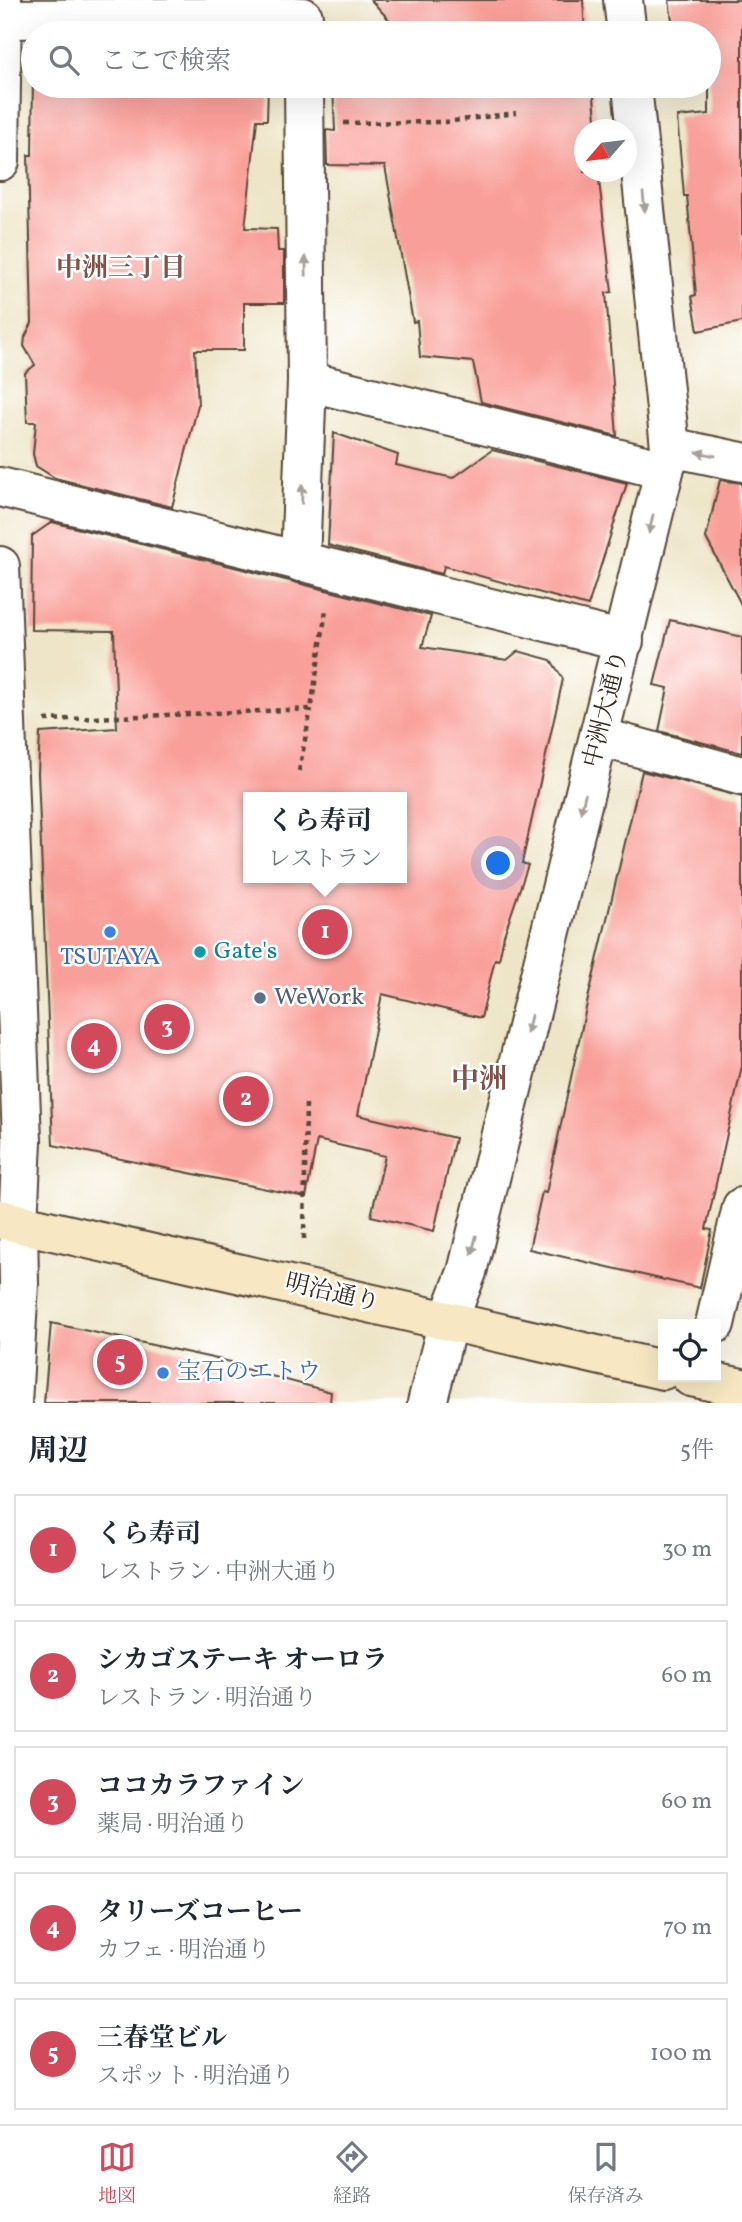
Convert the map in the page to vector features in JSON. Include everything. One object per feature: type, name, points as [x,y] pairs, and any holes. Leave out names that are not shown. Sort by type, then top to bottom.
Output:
[{"type":"street","points":[[623,0],[625,21]]},
{"type":"street","points":[[0,161],[2,9],[303,17]]},
{"type":"street","points":[[304,98],[307,381],[316,566]]},
{"type":"street","name":"中洲大通り","points":[[428,1403],[448,1321],[467,1272],[667,458],[633,98]]},
{"type":"street","points":[[307,381],[667,458],[742,462]]},
{"type":"street","points":[[0,487],[624,641]]},
{"type":"street","points":[[0,566],[22,1140],[9,1221],[19,1284],[12,1403]]},
{"type":"street","points":[[600,737],[742,776]]},
{"type":"street","points":[[716,1319],[742,1206]]},
{"type":"street","name":"明治通り","points":[[9,1221],[658,1369]]},
{"type":"path","points":[[305,123],[445,122],[516,113]]},
{"type":"path","points":[[299,771],[311,709],[316,566]]},
{"type":"path","points":[[37,720],[311,709]]},
{"type":"path","points":[[304,1239],[306,1101]]},
{"type":"building","points":[[371,0],[583,0],[584,21],[390,21]]},
{"type":"building","points":[[669,0],[742,0],[742,322],[698,331],[692,296],[696,295],[677,117],[709,114],[709,98],[721,98],[721,21],[672,21]]},
{"type":"building","points":[[33,98],[268,98],[267,120],[257,120],[245,228],[277,229],[278,251],[284,251],[284,303],[244,303],[244,350],[195,350],[198,405],[172,507],[55,478],[36,466],[33,454],[36,422],[27,422],[25,373],[35,365],[24,346],[32,323],[28,155],[32,155]]},
{"type":"building","points":[[334,98],[594,98],[596,119],[574,119],[574,182],[599,182],[612,292],[606,293],[617,436],[481,402],[473,362],[420,357],[417,321],[413,322],[385,166],[327,165],[326,130],[335,131]]},
{"type":"building","points":[[334,433],[398,455],[396,465],[453,478],[492,450],[627,483],[588,606],[444,566],[442,574],[328,545]]},
{"type":"building","points":[[720,480],[742,483],[742,606],[706,538]]},
{"type":"building","points":[[52,522],[431,616],[422,647],[507,660],[518,651],[551,660],[563,679],[522,863],[528,865],[504,935],[499,960],[495,959],[481,1018],[382,994],[358,1115],[455,1138],[434,1231],[371,1216],[385,1156],[317,1140],[306,1197],[53,1145],[38,773],[40,733],[117,728],[114,631],[31,630],[32,536]]},
{"type":"building","points":[[670,620],[742,637],[742,753],[659,731],[668,688],[654,685]]},
{"type":"building","points":[[642,771],[742,797],[742,1066],[706,1229],[712,1230],[700,1288],[529,1249],[542,1192],[546,1193]]},
{"type":"building","points":[[51,1323],[231,1362],[230,1365],[331,1392],[330,1403],[44,1403]]},
{"type":"place","name":"TSUTAYA","points":[[110,932]]},
{"type":"place","name":"くら寿司","points":[[325,932]]},
{"type":"place","name":"Gate's","points":[[200,952]]},
{"type":"place","name":"WeWork","points":[[260,998]]},
{"type":"place","name":"ココカラファイン","points":[[167,1027]]},
{"type":"place","name":"タリーズコーヒー","points":[[94,1046]]},
{"type":"place","name":"シカゴステーキ オーロラ","points":[[246,1099]]},
{"type":"place","name":"三春堂ビル","points":[[120,1362]]},
{"type":"place","name":"宝石のエトウ","points":[[163,1373]]},
{"type":"district","name":"中洲三丁目","points":[[121,269]]},
{"type":"district","name":"中洲","points":[[479,1080]]}]
